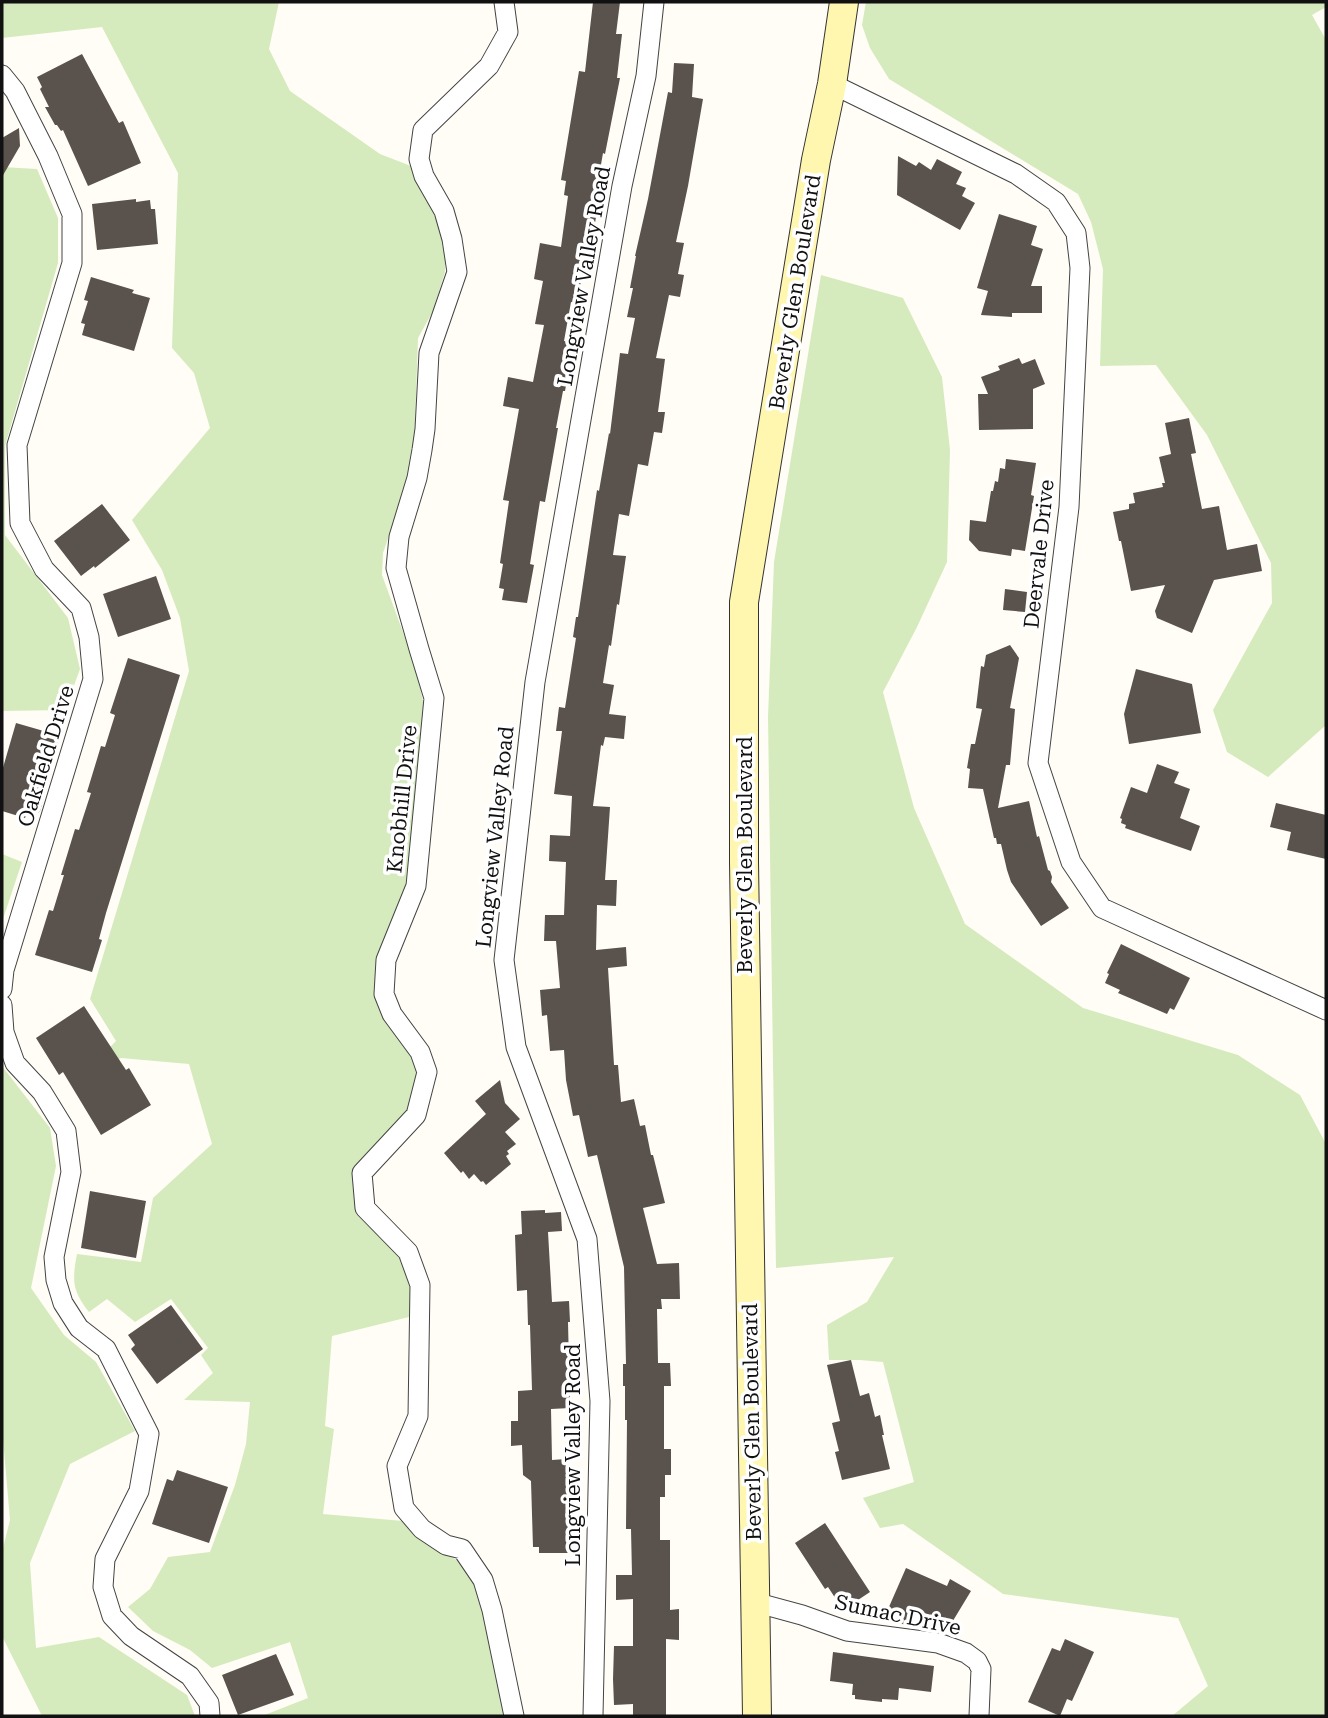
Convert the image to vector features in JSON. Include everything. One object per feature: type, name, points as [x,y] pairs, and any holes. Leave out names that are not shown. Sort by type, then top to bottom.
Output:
[{"type":"main road","name":"Beverly Glen Boulevard","points":[[757,1716],[744,862],[744,602],[844,2]]},
{"type":"street","name":"Knobhill Drive","points":[[504,2],[508,32],[489,66],[423,130],[419,159],[424,176],[444,212],[452,239],[457,272],[429,352],[422,450],[417,478],[399,537],[396,568],[434,698],[415,886],[386,960],[384,994],[392,1014],[420,1052],[427,1072],[416,1115],[362,1173],[365,1208],[408,1252],[420,1286],[418,1416],[397,1466],[404,1508],[422,1529],[446,1545],[462,1549],[484,1580],[514,1716]]},
{"type":"street","name":"Longview Valley Road","points":[[593,1716],[600,1401],[587,1239],[516,1047],[504,960],[535,682],[622,186],[646,76],[654,2]]},
{"type":"street","name":"Oakfield Drive","points":[[2,75],[15,90],[48,156],[72,214],[72,263],[17,445],[20,523],[44,569],[81,608],[89,637],[93,678],[4,970],[2,989]]},
{"type":"street","name":"Deervale Drive","points":[[832,84],[1016,174],[1056,202],[1076,233],[1080,268],[1069,507],[1038,763],[1071,862],[1102,908],[1326,1010]]},
{"type":"street","points":[[2,1005],[4,1032],[15,1063],[42,1092],[66,1131],[71,1172],[54,1257],[56,1280],[64,1303],[79,1328],[106,1349],[149,1434],[139,1491],[105,1559],[103,1587],[112,1616],[131,1636],[190,1676],[209,1703],[210,1716]]},
{"type":"street","name":"Sumac Drive","points":[[754,1602],[847,1631],[938,1643],[966,1653],[977,1661],[981,1669],[979,1716]]},
{"type":"green space","points":[[2,2],[279,2],[269,49],[290,91],[380,154],[416,168],[440,218],[446,245],[445,272],[433,311],[418,338],[414,452],[406,487],[383,553],[382,575],[415,665],[423,701],[425,730],[406,890],[381,949],[375,981],[385,1013],[412,1055],[419,1072],[407,1115],[356,1197],[404,1260],[413,1280],[413,1316],[332,1336],[325,1426],[334,1429],[323,1514],[403,1521],[439,1550],[462,1563],[477,1582],[508,1716],[262,1716],[308,1698],[290,1642],[212,1668],[190,1650],[153,1631],[128,1607],[150,1589],[168,1557],[210,1552],[235,1485],[246,1444],[250,1402],[184,1400],[213,1373],[201,1355],[208,1348],[171,1299],[135,1322],[107,1299],[89,1312],[76,1291],[74,1278],[77,1254],[141,1262],[153,1198],[212,1144],[189,1064],[121,1058],[108,1064],[102,1055],[116,1041],[90,999],[189,671],[180,618],[162,570],[132,520],[210,428],[194,373],[172,348],[178,173],[102,27],[2,38]]},
{"type":"green space","points":[[866,2],[1326,2],[1326,7],[1312,15],[1326,40],[1326,725],[1268,777],[1227,752],[1213,710],[1272,603],[1271,563],[1207,435],[1156,365],[1100,366],[1103,269],[1091,222],[1078,194],[889,79],[870,48],[862,25]]},
{"type":"green space","points":[[2,167],[37,169],[58,218],[58,263],[5,446],[5,535],[68,618],[80,669],[65,710],[2,711]]},
{"type":"green space","points":[[821,275],[903,298],[942,377],[950,450],[947,562],[883,692],[914,808],[965,924],[1083,1008],[1238,1055],[1300,1095],[1326,1144],[1326,1716],[1172,1716],[1208,1686],[1178,1618],[1003,1594],[903,1524],[880,1528],[863,1498],[914,1482],[883,1362],[829,1360],[827,1325],[867,1302],[894,1257],[776,1268],[768,717],[774,562]]},
{"type":"green space","points":[[2,854],[22,862],[2,922]]},
{"type":"green space","points":[[2,1066],[50,1128],[56,1166],[31,1288],[64,1335],[96,1362],[135,1431],[70,1464],[30,1563],[36,1648],[99,1637],[187,1695],[195,1716],[42,1716],[2,1636],[2,1552],[10,1520],[2,1427]]},
{"type":"building","points":[[593,2],[620,2],[616,34],[622,34],[617,78],[620,78],[594,205],[598,206],[592,240],[588,242],[577,303],[571,302],[564,341],[574,343],[556,428],[545,502],[540,501],[530,564],[534,565],[527,603],[502,600],[504,589],[499,588],[503,564],[500,563],[509,501],[503,500],[519,409],[503,406],[508,377],[533,382],[544,325],[535,324],[543,281],[534,279],[540,243],[561,247],[568,196],[564,195],[566,181],[561,180],[579,71],[585,72]]},
{"type":"building","points":[[82,54],[119,123],[123,121],[141,163],[88,186],[63,130],[55,125],[45,107],[49,107],[37,77]]},
{"type":"building","points":[[674,63],[694,64],[692,97],[703,99],[676,242],[684,243],[678,274],[684,275],[680,297],[669,295],[656,358],[665,359],[658,412],[665,412],[662,433],[654,432],[648,466],[638,464],[629,516],[619,514],[613,555],[626,556],[603,683],[614,685],[609,714],[626,716],[624,739],[605,737],[603,746],[601,745],[593,806],[610,807],[605,880],[617,880],[616,906],[597,905],[596,950],[626,947],[627,966],[608,968],[614,1065],[618,1065],[621,1102],[634,1099],[640,1126],[645,1125],[665,1203],[643,1208],[657,1264],[679,1263],[680,1299],[661,1299],[662,1309],[657,1309],[658,1363],[670,1363],[671,1386],[664,1386],[664,1449],[671,1449],[671,1475],[665,1475],[665,1497],[660,1497],[660,1540],[670,1540],[670,1610],[679,1609],[679,1640],[666,1639],[666,1716],[633,1716],[633,1704],[614,1705],[613,1679],[614,1646],[633,1646],[633,1599],[616,1600],[616,1575],[632,1575],[631,1529],[626,1529],[624,1267],[597,1155],[588,1157],[579,1115],[573,1116],[564,1050],[550,1051],[547,1015],[542,1016],[540,990],[560,988],[556,941],[544,941],[545,915],[564,915],[566,862],[549,861],[550,835],[570,836],[572,796],[554,794],[562,731],[556,731],[559,707],[565,708],[576,638],[573,637],[576,617],[597,490],[599,491],[610,434],[620,353],[628,354],[635,318],[627,317],[633,288],[630,288],[668,92],[672,93]]},
{"type":"building","points":[[19,128],[20,146],[2,177],[2,138]]},
{"type":"building","points":[[898,156],[916,166],[919,162],[931,170],[937,159],[962,172],[956,184],[966,188],[962,196],[975,203],[960,230],[897,195]]},
{"type":"building","points":[[136,199],[136,202],[150,200],[151,209],[155,209],[158,244],[97,250],[92,204]]},
{"type":"building","points":[[999,214],[1037,226],[1031,245],[1043,249],[1031,286],[1042,286],[1042,313],[1012,313],[1012,317],[981,315],[988,291],[977,288]]},
{"type":"building","points":[[91,277],[134,290],[132,293],[150,298],[134,351],[82,335],[85,324],[81,323],[88,301],[84,300]]},
{"type":"building","points":[[1019,358],[1022,364],[1035,359],[1045,384],[1033,389],[1033,429],[979,430],[978,394],[988,394],[981,377],[1000,370],[998,366]]},
{"type":"building","points":[[1189,418],[1196,453],[1191,454],[1202,509],[1219,506],[1227,550],[1257,544],[1262,571],[1214,580],[1192,633],[1157,618],[1155,611],[1165,585],[1131,591],[1113,512],[1129,509],[1129,504],[1135,503],[1133,493],[1163,487],[1162,483],[1165,483],[1159,457],[1171,454],[1165,423]]},
{"type":"building","points":[[1006,459],[1036,463],[1031,495],[1034,496],[1025,551],[1012,549],[1011,556],[979,551],[969,540],[970,520],[986,522],[991,491],[995,481],[998,482],[1000,468],[1005,469]]},
{"type":"building","points":[[102,504],[130,540],[81,576],[54,541]]},
{"type":"building","points":[[156,576],[171,619],[118,637],[103,594]]},
{"type":"building","points":[[1005,589],[1027,592],[1025,612],[1003,610]]},
{"type":"building","points":[[1010,645],[1019,658],[1010,708],[1015,709],[1010,765],[1006,765],[998,808],[1029,801],[1037,837],[1039,836],[1052,877],[1051,882],[1069,908],[1041,926],[1011,882],[1001,844],[997,844],[994,838],[983,789],[968,788],[970,769],[967,768],[971,744],[975,744],[982,709],[976,708],[981,666],[984,667],[986,655]]},
{"type":"building","points":[[128,658],[180,675],[106,913],[99,939],[102,940],[92,972],[35,955],[49,910],[53,911],[75,829],[79,830],[91,793],[87,792],[101,746],[105,747],[115,715],[110,713]]},
{"type":"building","points":[[1136,669],[1192,684],[1201,733],[1129,744],[1124,714]]},
{"type":"building","points":[[16,723],[61,736],[40,811],[38,813],[28,810],[25,818],[2,811],[2,771]]},
{"type":"building","points":[[1157,764],[1179,772],[1174,783],[1190,789],[1180,818],[1200,826],[1191,851],[1125,828],[1126,825],[1121,823],[1120,818],[1131,787],[1147,793]]},
{"type":"building","points":[[1276,803],[1326,815],[1326,859],[1287,850],[1291,832],[1270,827]]},
{"type":"building","points":[[1121,944],[1190,978],[1174,1010],[1170,1008],[1167,1014],[1118,993],[1120,990],[1105,983]]},
{"type":"building","points":[[84,1006],[126,1070],[129,1068],[151,1105],[101,1135],[63,1072],[59,1075],[36,1038]]},
{"type":"building","points":[[500,1080],[505,1103],[520,1119],[505,1132],[516,1144],[507,1151],[509,1154],[506,1156],[511,1164],[486,1185],[474,1174],[469,1179],[463,1171],[461,1173],[444,1153],[486,1114],[475,1101]]},
{"type":"building","points":[[90,1191],[146,1201],[136,1258],[81,1248]]},
{"type":"building","points":[[545,1210],[545,1213],[561,1212],[562,1231],[548,1232],[552,1302],[569,1301],[570,1408],[551,1409],[552,1460],[566,1459],[569,1553],[539,1553],[539,1547],[533,1547],[531,1481],[523,1475],[522,1445],[511,1446],[511,1421],[518,1421],[518,1391],[532,1390],[527,1290],[517,1291],[515,1235],[522,1234],[521,1211]]},
{"type":"building","points":[[171,1305],[203,1349],[157,1384],[131,1349],[135,1345],[128,1335]]},
{"type":"building","points":[[851,1360],[860,1396],[869,1393],[875,1417],[880,1415],[890,1469],[842,1480],[832,1423],[840,1421],[827,1365]]},
{"type":"building","points":[[177,1470],[228,1487],[209,1543],[152,1524],[167,1479],[173,1481]]},
{"type":"building","points":[[825,1523],[870,1592],[843,1610],[828,1587],[825,1589],[795,1543]]},
{"type":"building","points":[[906,1568],[947,1586],[950,1579],[971,1591],[951,1624],[914,1609],[907,1626],[885,1616]]},
{"type":"building","points":[[1065,1639],[1094,1652],[1072,1701],[1067,1699],[1060,1716],[1028,1702],[1052,1648],[1060,1651]]},
{"type":"building","points":[[833,1652],[934,1666],[931,1692],[899,1688],[898,1700],[882,1699],[882,1702],[855,1699],[855,1695],[852,1695],[853,1684],[830,1681]]},
{"type":"building","points":[[276,1654],[294,1695],[238,1715],[222,1675]]}]
